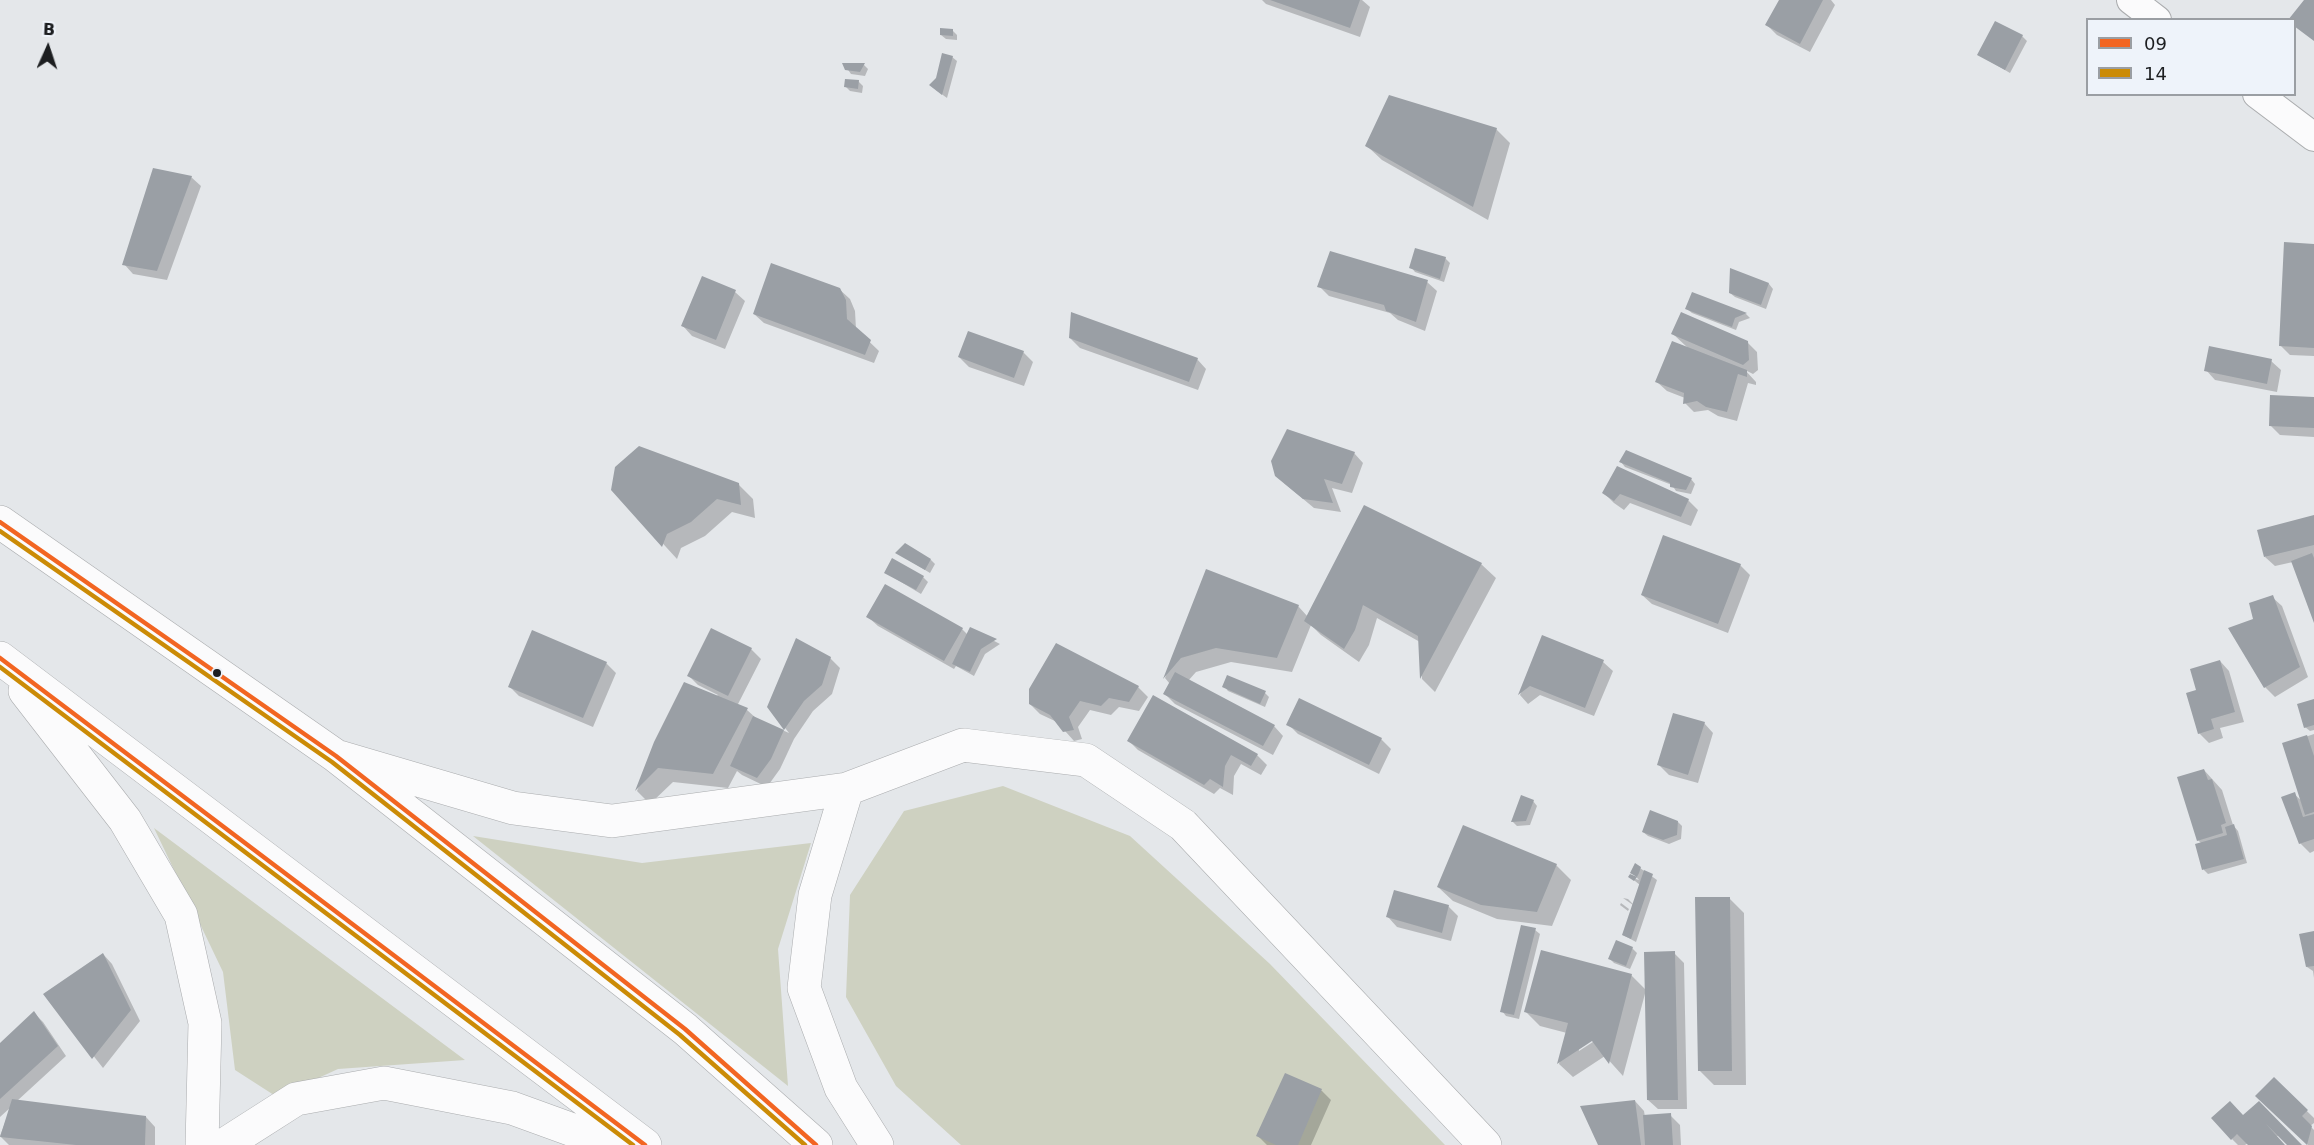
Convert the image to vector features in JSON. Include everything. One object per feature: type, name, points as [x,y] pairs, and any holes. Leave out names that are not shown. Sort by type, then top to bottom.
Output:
[{"type":"main road","points":[[0,522],[336,756],[685,1029],[816,1145]]},
{"type":"main road","points":[[0,659],[124,820],[181,915],[205,1023],[201,1145]]},
{"type":"main road","points":[[0,659],[645,1145]]},
{"type":"main road","points":[[336,756],[513,808],[612,821],[847,789],[963,745],[1086,760],[1183,825],[1485,1145]]},
{"type":"main road","points":[[847,789],[815,895],[804,988],[841,1088],[877,1145]]},
{"type":"main road","points":[[224,1145],[296,1099],[384,1083],[512,1108],[614,1145]]},
{"type":"street","points":[[2131,0],[2154,18]]},
{"type":"street","points":[[2260,96],[2314,137]]},
{"type":"green space","points":[[1003,786],[1130,836],[1270,964],[1445,1145],[961,1145],[896,1086],[846,997],[850,895],[904,811]]},
{"type":"green space","points":[[154,828],[465,1060],[338,1069],[277,1097],[235,1070],[223,972]]},
{"type":"green space","points":[[473,836],[642,863],[811,843],[778,949],[788,1086]]},
{"type":"building","points":[[1270,0],[1360,0],[1350,28]]},
{"type":"building","points":[[1779,0],[1823,0],[1800,44],[1765,25]]},
{"type":"building","points":[[2304,0],[2314,0],[2314,41],[2296,28],[2296,18],[2290,18]]},
{"type":"building","points":[[1995,21],[2023,35],[2005,70],[1977,55]]},
{"type":"building","points":[[940,28],[953,29],[953,36],[940,35]]},
{"type":"building","points":[[942,53],[953,56],[942,95],[929,85],[936,78]]},
{"type":"building","points":[[842,63],[865,63],[860,72],[845,70]]},
{"type":"building","points":[[845,79],[859,80],[858,89],[844,87]]},
{"type":"building","points":[[1389,95],[1497,128],[1473,207],[1365,146]]},
{"type":"building","points":[[153,168],[192,176],[157,271],[122,265]]},
{"type":"building","points":[[2284,242],[2314,244],[2314,348],[2279,346]]},
{"type":"building","points":[[1415,248],[1446,257],[1440,279],[1409,268]]},
{"type":"building","points":[[1330,251],[1428,280],[1416,322],[1386,311],[1384,305],[1317,287]]},
{"type":"building","points":[[771,263],[840,288],[846,300],[847,319],[871,340],[865,355],[753,314]]},
{"type":"building","points":[[1730,268],[1769,283],[1761,305],[1729,293]]},
{"type":"building","points":[[702,276],[736,290],[716,340],[681,326]]},
{"type":"building","points":[[1692,292],[1747,313],[1735,318],[1732,327],[1685,309]]},
{"type":"building","points":[[1071,312],[1198,358],[1189,382],[1069,338]]},
{"type":"building","points":[[1681,312],[1748,341],[1749,360],[1743,365],[1671,334]]},
{"type":"building","points":[[968,331],[1024,351],[1014,378],[958,357]]},
{"type":"building","points":[[1672,341],[1747,370],[1747,377],[1738,374],[1727,412],[1706,407],[1697,401],[1683,404],[1684,393],[1655,382]]},
{"type":"building","points":[[2209,346],[2272,359],[2267,384],[2204,371]]},
{"type":"building","points":[[2270,395],[2314,397],[2314,428],[2269,426]]},
{"type":"building","points":[[1287,429],[1355,452],[1342,484],[1324,479],[1333,503],[1303,499],[1275,476],[1271,461]]},
{"type":"building","points":[[639,446],[739,483],[741,505],[717,499],[691,522],[667,534],[662,547],[611,490],[615,467]]},
{"type":"building","points":[[1626,450],[1692,478],[1686,490],[1670,487],[1670,483],[1619,462]]},
{"type":"building","points":[[1617,466],[1689,499],[1681,517],[1620,494],[1614,501],[1602,493]]},
{"type":"building","points":[[1364,505],[1482,563],[1420,679],[1418,636],[1363,605],[1355,630],[1344,649],[1304,621]]},
{"type":"building","points":[[2314,515],[2314,545],[2264,557],[2257,530]]},
{"type":"building","points":[[1663,535],[1741,564],[1718,624],[1641,595]]},
{"type":"building","points":[[905,543],[931,559],[925,570],[895,553]]},
{"type":"building","points":[[2312,553],[2314,558],[2314,623],[2291,561]]},
{"type":"building","points":[[892,558],[924,576],[916,590],[884,573]]},
{"type":"building","points":[[1206,569],[1299,605],[1277,658],[1216,648],[1181,658],[1163,679]]},
{"type":"building","points":[[885,584],[963,628],[944,661],[866,617]]},
{"type":"building","points":[[2273,595],[2300,667],[2264,688],[2228,628],[2253,619],[2249,603]]},
{"type":"building","points":[[970,627],[997,639],[981,649],[970,672],[952,664]]},
{"type":"building","points":[[711,628],[752,648],[728,696],[687,676]]},
{"type":"building","points":[[532,630],[607,662],[583,718],[508,687]]},
{"type":"building","points":[[1542,635],[1604,660],[1585,708],[1530,686],[1518,695]]},
{"type":"building","points":[[796,638],[831,657],[822,685],[804,701],[784,730],[767,707]]},
{"type":"building","points":[[1056,643],[1139,686],[1129,702],[1109,698],[1101,706],[1080,701],[1069,717],[1074,730],[1063,732],[1050,715],[1029,704],[1029,689]]},
{"type":"building","points":[[2220,660],[2235,712],[2211,719],[2214,729],[2198,734],[2186,693],[2196,690],[2190,669]]},
{"type":"building","points":[[1175,672],[1275,725],[1263,746],[1163,694]]},
{"type":"building","points":[[1227,675],[1266,691],[1260,704],[1222,687]]},
{"type":"building","points":[[684,682],[748,708],[713,774],[658,768],[635,791],[654,742]]},
{"type":"building","points":[[1153,695],[1258,754],[1251,766],[1231,755],[1225,766],[1223,787],[1210,779],[1204,785],[1127,741]]},
{"type":"building","points":[[1299,698],[1382,738],[1369,765],[1286,725]]},
{"type":"building","points":[[2314,699],[2314,725],[2304,728],[2297,704]]},
{"type":"building","points":[[1673,713],[1705,722],[1688,775],[1657,765]]},
{"type":"building","points":[[753,716],[784,730],[771,759],[757,778],[730,766]]},
{"type":"building","points":[[2307,735],[2314,756],[2314,812],[2305,815],[2282,743]]},
{"type":"building","points":[[2204,769],[2208,780],[2212,779],[2226,823],[2221,825],[2223,833],[2197,841],[2177,777]]},
{"type":"building","points":[[2295,792],[2303,817],[2314,814],[2314,839],[2299,844],[2281,797]]},
{"type":"building","points":[[1521,795],[1534,800],[1526,821],[1511,822]]},
{"type":"building","points":[[1650,810],[1678,821],[1677,835],[1663,840],[1642,832]]},
{"type":"building","points":[[2234,824],[2244,859],[2202,870],[2195,844],[2227,835],[2225,827]]},
{"type":"building","points":[[1463,825],[1557,864],[1537,912],[1481,905],[1437,887]]},
{"type":"building","points":[[1635,863],[1641,867],[1637,877],[1630,873]]},
{"type":"building","points":[[1644,870],[1653,874],[1631,939],[1622,935]]},
{"type":"building","points":[[1630,874],[1637,877],[1634,881],[1628,877]]},
{"type":"building","points":[[1394,890],[1449,905],[1442,933],[1386,917]]},
{"type":"building","points":[[1695,897],[1730,897],[1732,1071],[1698,1071]]},
{"type":"building","points":[[1521,925],[1536,928],[1514,1015],[1500,1012]]},
{"type":"building","points":[[2314,931],[2314,966],[2306,967],[2299,934]]},
{"type":"building","points":[[1616,940],[1633,947],[1626,966],[1608,959]]},
{"type":"building","points":[[1541,950],[1632,974],[1609,1064],[1592,1041],[1557,1064],[1568,1023],[1524,1012]]},
{"type":"building","points":[[1675,951],[1678,1100],[1647,1100],[1644,952]]},
{"type":"building","points":[[103,953],[131,1010],[92,1059],[43,994]]},
{"type":"building","points":[[34,1011],[58,1046],[0,1099],[0,1043]]},
{"type":"building","points":[[1285,1073],[1322,1089],[1298,1145],[1276,1145],[1256,1136]]},
{"type":"building","points":[[2274,1077],[2308,1110],[2302,1116],[2312,1126],[2307,1145],[2255,1096]]},
{"type":"building","points":[[12,1099],[146,1116],[145,1145],[76,1145],[0,1137]]},
{"type":"building","points":[[1635,1100],[1641,1145],[1598,1145],[1580,1106]]},
{"type":"building","points":[[2230,1101],[2243,1115],[2259,1101],[2302,1145],[2287,1145],[2266,1124],[2285,1145],[2248,1145],[2237,1134],[2231,1140],[2211,1118]]},
{"type":"building","points":[[1671,1113],[1673,1145],[1645,1145],[1643,1115]]},
{"type":"transit line","name":"09","points":[[0,522],[336,756],[685,1029],[816,1145]]},
{"type":"transit line","name":"14","points":[[0,531],[332,762],[680,1035],[805,1145]]},
{"type":"transit line","name":"09","points":[[0,658],[645,1145]]},
{"type":"transit line","name":"14","points":[[0,667],[633,1145]]}]
